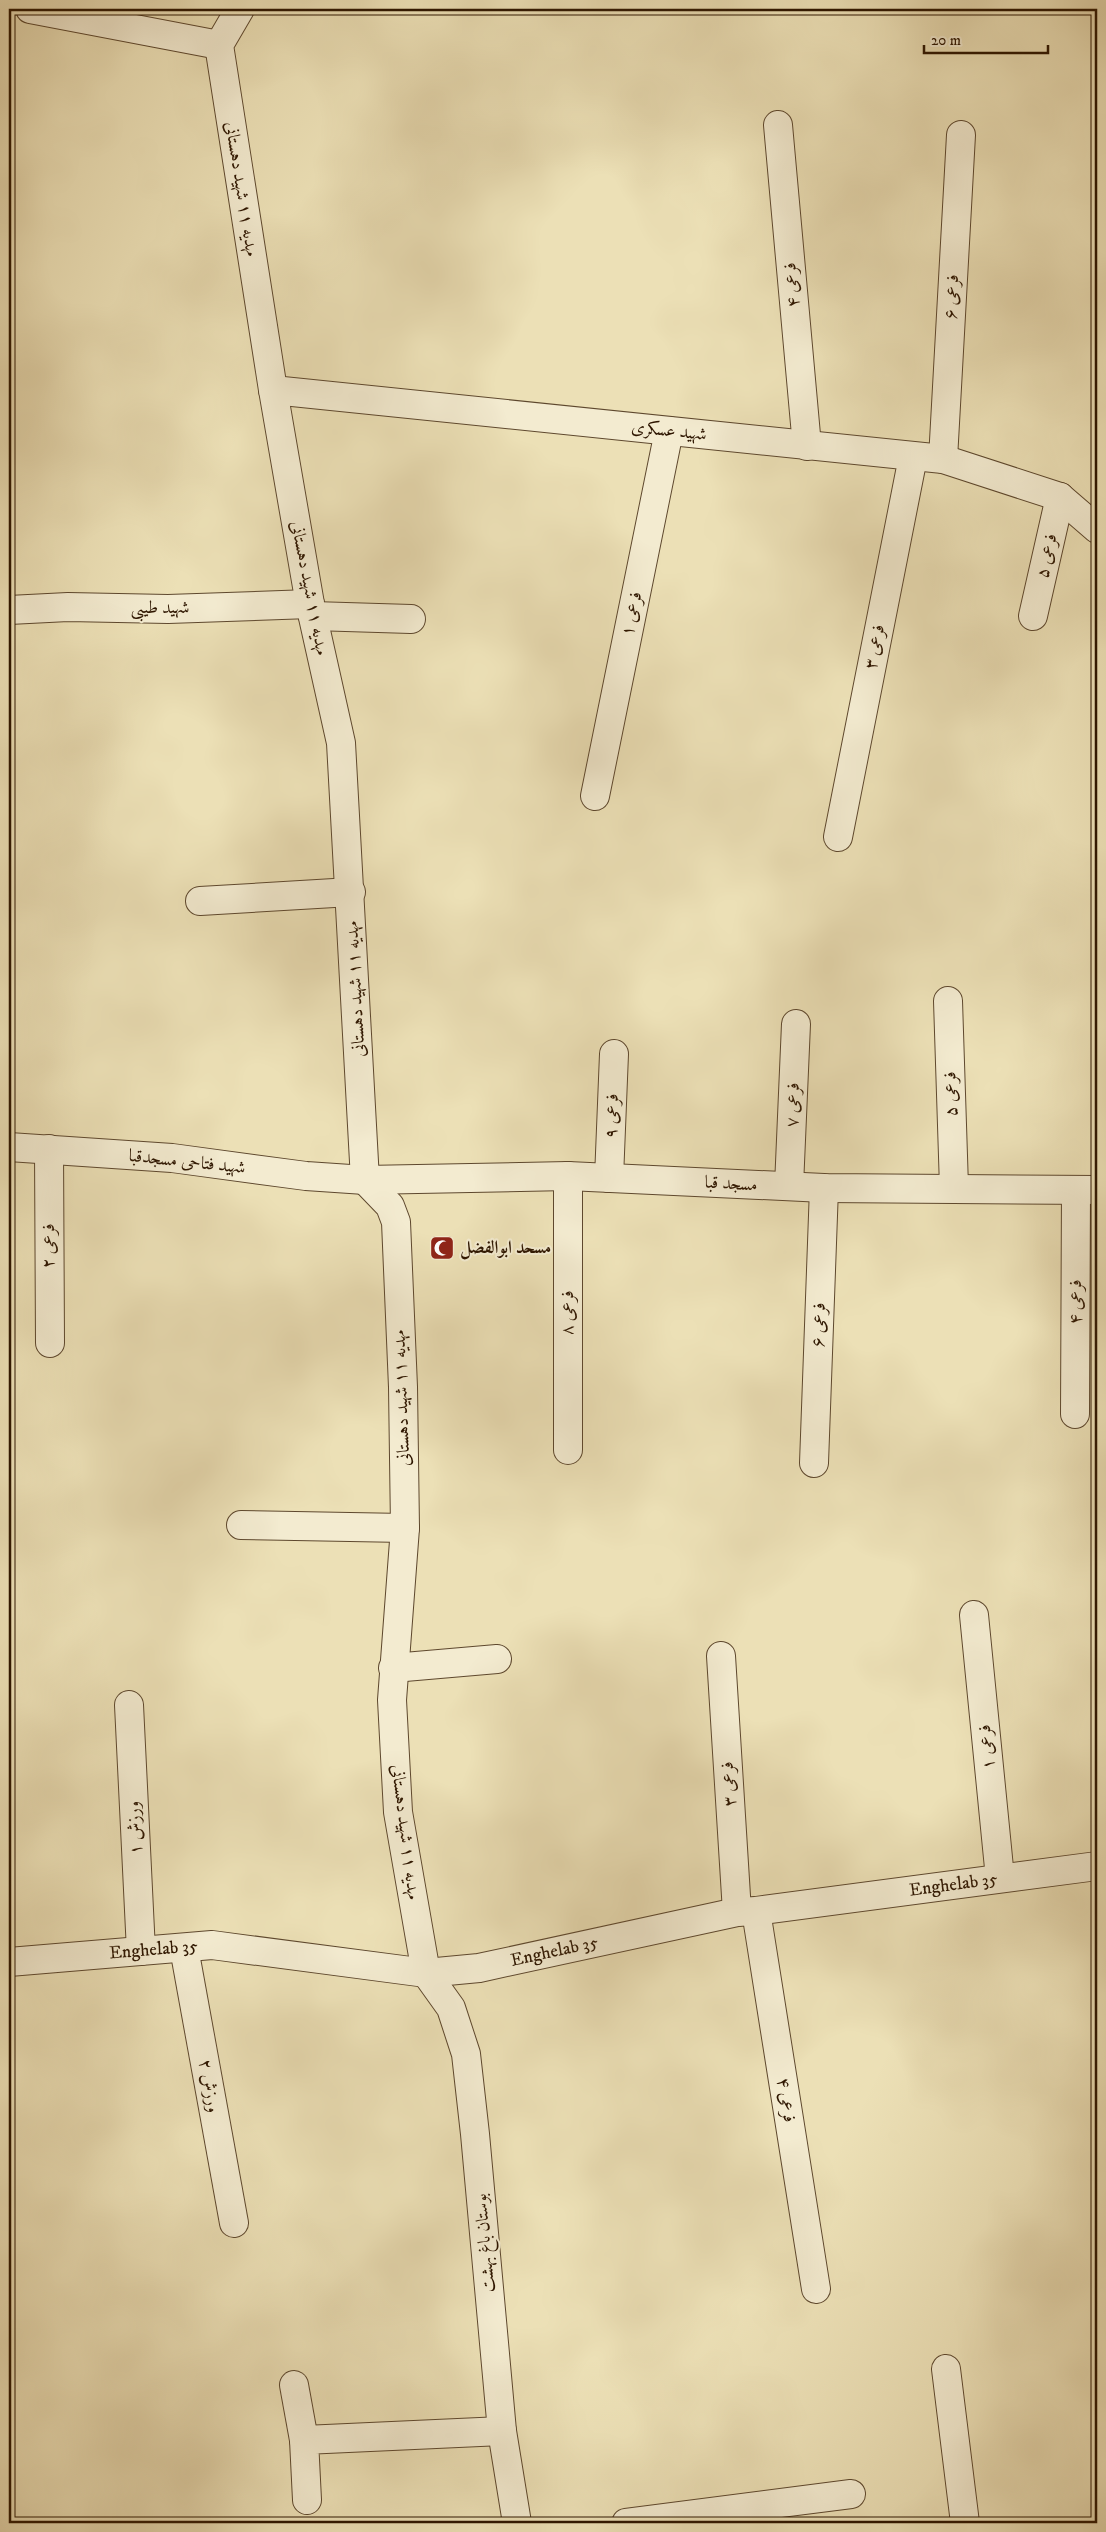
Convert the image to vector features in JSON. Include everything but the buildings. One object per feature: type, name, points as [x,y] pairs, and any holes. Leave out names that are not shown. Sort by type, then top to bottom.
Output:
[{"type":"street","points":[[30,9],[218,45],[240,9]]},
{"type":"street","name":"مهدیه ۱۱ شهید دهستانی","points":[[218,45],[273,390],[312,610],[341,743],[365,1180],[390,1206],[396,1222],[405,1528],[392,1700],[398,1812],[426,1973]]},
{"type":"street","name":"فرعی ۴","points":[[778,125],[807,446]]},
{"type":"street","name":"فرعی ۶","points":[[943,460],[961,135]]},
{"type":"street","name":"شهید عسکری","points":[[273,390],[943,460],[1060,496]]},
{"type":"street","name":"فرعی ۱","points":[[594,796],[669,431]]},
{"type":"street","name":"فرعی ۳","points":[[838,837],[913,456]]},
{"type":"street","points":[[1060,496],[1097,529]]},
{"type":"street","name":"فرعی ۵","points":[[1033,616],[1060,496]]},
{"type":"street","name":"شهید طیبی","points":[[9,610],[68,607],[312,610],[411,619]]},
{"type":"street","points":[[200,901],[350,892]]},
{"type":"street","name":"فرعی ۵","points":[[948,1001],[954,1187]]},
{"type":"street","name":"فرعی ۷","points":[[789,1186],[796,1024]]},
{"type":"street","name":"فرعی ۹","points":[[610,1178],[614,1054]]},
{"type":"street","name":"شهید فتاحی مسجدقبا","points":[[9,1147],[172,1158],[306,1176],[365,1180]]},
{"type":"street","name":"فرعی ۲","points":[[49,1149],[50,1343]]},
{"type":"street","name":"مسجد قبا","points":[[365,1180],[568,1176],[824,1188],[954,1187],[1087,1190]]},
{"type":"street","name":"فرعی ۸","points":[[568,1176],[568,1450]]},
{"type":"street","name":"فرعی ۶","points":[[814,1463],[824,1188]]},
{"type":"street","name":"فرعی ۴","points":[[1075,1414],[1087,1190]]},
{"type":"street","points":[[241,1525],[405,1528]]},
{"type":"street","name":"فرعی ۱","points":[[974,1615],[1000,1878]]},
{"type":"street","name":"فرعی ۳","points":[[721,1656],[747,1912]]},
{"type":"street","points":[[393,1668],[497,1659]]},
{"type":"street","name":"ورزش ۱","points":[[129,1706],[142,1951]]},
{"type":"street","name":"Enghelab 35","points":[[9,1962],[212,1946],[426,1973],[479,1968],[747,1912],[1097,1866]]},
{"type":"street","name":"فرعی ۴","points":[[747,1912],[816,2289]]},
{"type":"street","name":"ورزش ۲","points":[[184,1948],[234,2223]]},
{"type":"street","name":"بوستان باغ بهشت","points":[[426,1973],[451,2008],[466,2054],[502,2431],[516,2523]]},
{"type":"street","points":[[946,2369],[965,2523]]},
{"type":"street","points":[[294,2385],[304,2440],[307,2500]]},
{"type":"street","points":[[304,2440],[502,2431]]},
{"type":"street","points":[[626,2523],[850,2494]]},
{"type":"place","name":"مسحد ابوالفضل","points":[[442,1248]]}]
